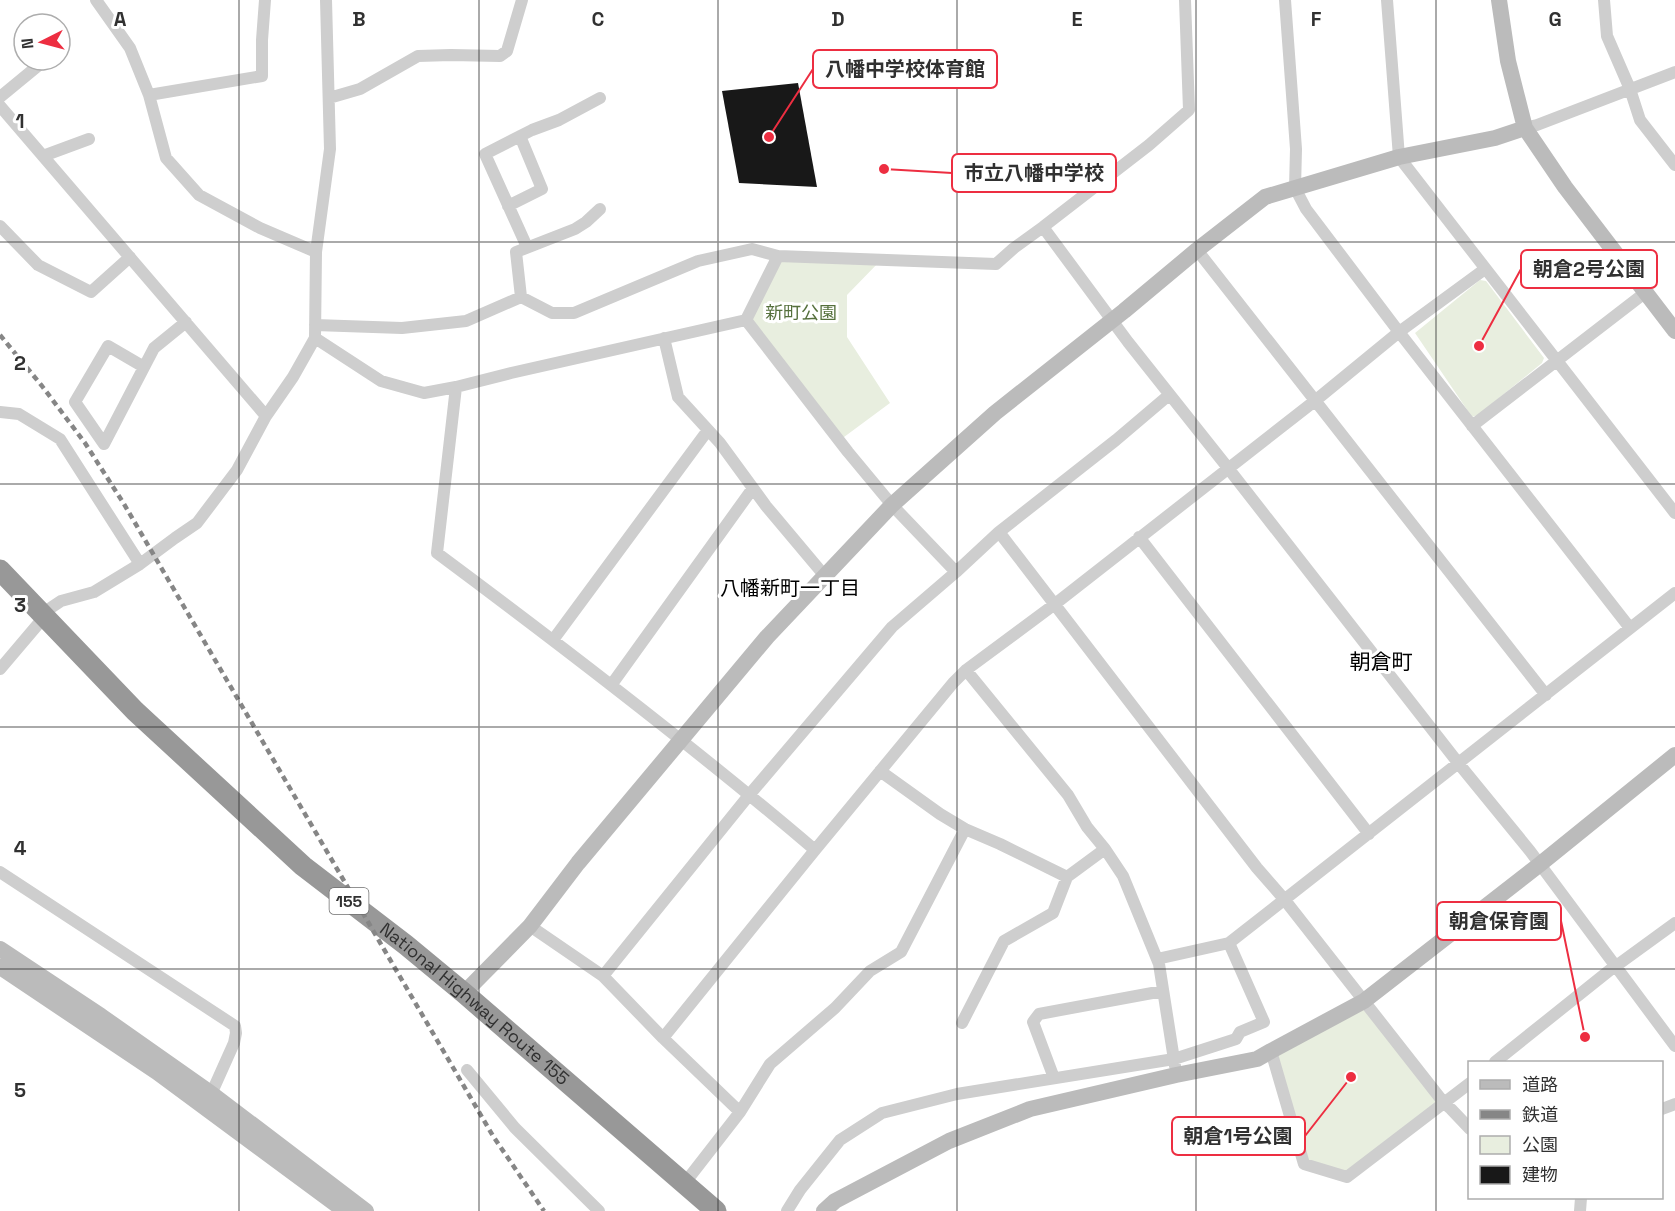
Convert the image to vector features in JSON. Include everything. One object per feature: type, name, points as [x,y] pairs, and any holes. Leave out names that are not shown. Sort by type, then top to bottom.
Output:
[{"type":"highway","name":"National Highway Route 155","points":[[0,570],[135,711],[303,866],[464,993],[716,1211]]},
{"type":"street","points":[[96,0],[130,48],[149,94],[166,158],[199,195],[260,228],[316,252]]},
{"type":"street","points":[[149,94],[262,76],[265,0]]},
{"type":"street","points":[[0,669],[45,616],[43,613],[61,601],[94,592],[140,564],[197,524],[237,470],[266,416],[293,377],[315,338],[316,252],[330,149],[326,0]]},
{"type":"street","points":[[329,98],[360,89],[418,56],[500,56],[507,51],[522,0]]},
{"type":"street","points":[[521,297],[552,313],[574,313],[698,261],[752,249],[778,256],[996,264],[1149,145],[1189,110],[1185,0]]},
{"type":"street","points":[[1285,0],[1296,149],[1294,188],[1306,209],[1399,332],[1630,628]]},
{"type":"street","points":[[1387,0],[1399,157],[1675,513]]},
{"type":"street","points":[[1499,0],[1508,61],[1525,128],[1565,187],[1675,331]]},
{"type":"street","points":[[1604,0],[1607,36],[1630,89],[1640,120],[1675,165]]},
{"type":"street","points":[[0,97],[30,72]]},
{"type":"street","points":[[464,993],[530,926],[579,862],[767,637],[892,505],[995,413],[1265,197],[1399,157],[1495,138],[1537,125],[1675,72]]},
{"type":"street","points":[[527,247],[485,154],[559,120],[600,98]]},
{"type":"street","points":[[0,106],[266,416]]},
{"type":"street","points":[[508,206],[542,189],[520,136]]},
{"type":"street","points":[[43,156],[89,139]]},
{"type":"street","points":[[521,297],[516,252],[575,229],[600,209]]},
{"type":"street","points":[[0,226],[38,265],[91,292],[130,257]]},
{"type":"street","points":[[1043,227],[1111,321],[1530,851],[1675,1046]]},
{"type":"street","points":[[1197,250],[1546,695]]},
{"type":"street","points":[[746,320],[778,256]]},
{"type":"street","points":[[663,1038],[880,771],[966,670],[1316,400],[1399,332],[1485,269]]},
{"type":"street","points":[[1472,426],[1646,292]]},
{"type":"street","points":[[315,324],[402,328],[466,321],[521,297]]},
{"type":"street","points":[[315,338],[381,381],[424,393],[746,320]]},
{"type":"street","points":[[746,320],[848,452],[892,505],[956,573]]},
{"type":"street","points":[[144,367],[108,346],[75,402],[104,444],[154,348],[186,322]]},
{"type":"street","points":[[664,338],[678,397],[720,443],[766,506],[824,575]]},
{"type":"street","points":[[456,387],[437,554],[612,684],[750,794],[815,850]]},
{"type":"street","points":[[603,976],[750,794],[892,627],[956,573],[999,532],[1169,395]]},
{"type":"street","points":[[0,412],[19,414],[60,439],[140,564]]},
{"type":"street","points":[[553,640],[708,430]]},
{"type":"street","points":[[612,684],[753,488]]},
{"type":"street","points":[[999,532],[1236,841],[1444,1103],[1468,1127]]},
{"type":"street","points":[[1139,537],[1369,834]]},
{"type":"street","points":[[1157,959],[1229,943],[1675,593]]},
{"type":"street","points":[[966,670],[1068,795],[1087,827],[1123,876],[1157,959],[1175,1067]]},
{"type":"street","points":[[787,1211],[800,1190],[840,1140],[882,1113],[957,1094],[1054,1078],[1257,1059],[1271,1052],[1364,1001],[1539,865],[1675,755]]},
{"type":"street","points":[[880,771],[965,829],[1067,877]]},
{"type":"street","points":[[684,1184],[740,1112],[770,1065],[835,1008],[870,971],[901,952],[965,829]]},
{"type":"street","points":[[962,1023],[1004,941],[1053,913],[1067,877],[1105,849]]},
{"type":"street","points":[[0,872],[235,1026],[234,1043],[208,1101]]},
{"type":"street","points":[[1496,1061],[1615,966],[1675,923]]},
{"type":"street","points":[[530,926],[603,976],[740,1112]]},
{"type":"street","points":[[824,1211],[835,1201],[949,1141],[1030,1109],[1175,1067],[1236,1039],[1240,1032],[1264,1022],[1229,943]]},
{"type":"street","points":[[0,949],[101,1016],[345,1211]]},
{"type":"street","points":[[0,967],[157,1072],[208,1101],[366,1211]]},
{"type":"street","points":[[1054,1078],[1033,1022],[1039,1014],[1163,991]]},
{"type":"street","points":[[1271,1052],[1304,1164],[1347,1177],[1468,1085]]},
{"type":"street","points":[[467,1070],[514,1128],[599,1211]]},
{"type":"green space","name":"新町公園","points":[[778,256],[881,260],[847,295],[847,337],[890,403],[840,440],[746,320]]},
{"type":"green space","points":[[1480,280],[1486,281],[1544,358],[1542,363],[1478,415],[1472,417],[1415,333]]},
{"type":"green space","points":[[1364,1001],[1444,1103],[1347,1177],[1304,1164],[1271,1051]]},
{"type":"building","points":[[798,83],[817,187],[739,183],[722,91]]},
{"type":"railway","points":[[0,335],[85,443],[124,504],[493,1136],[544,1211]]},
{"type":"place","name":"八幡中学校体育館","points":[[769,137]]},
{"type":"place","name":"市立八幡中学校","points":[[884,169]]},
{"type":"place","name":"朝倉2号公園","points":[[1479,346]]},
{"type":"place","name":"朝倉保育園","points":[[1585,1037]]},
{"type":"place","name":"朝倉1号公園","points":[[1351,1077]]},
{"type":"district","name":"八幡新町一丁目","points":[[790,588]]},
{"type":"district","name":"朝倉町","points":[[1381,662]]}]
